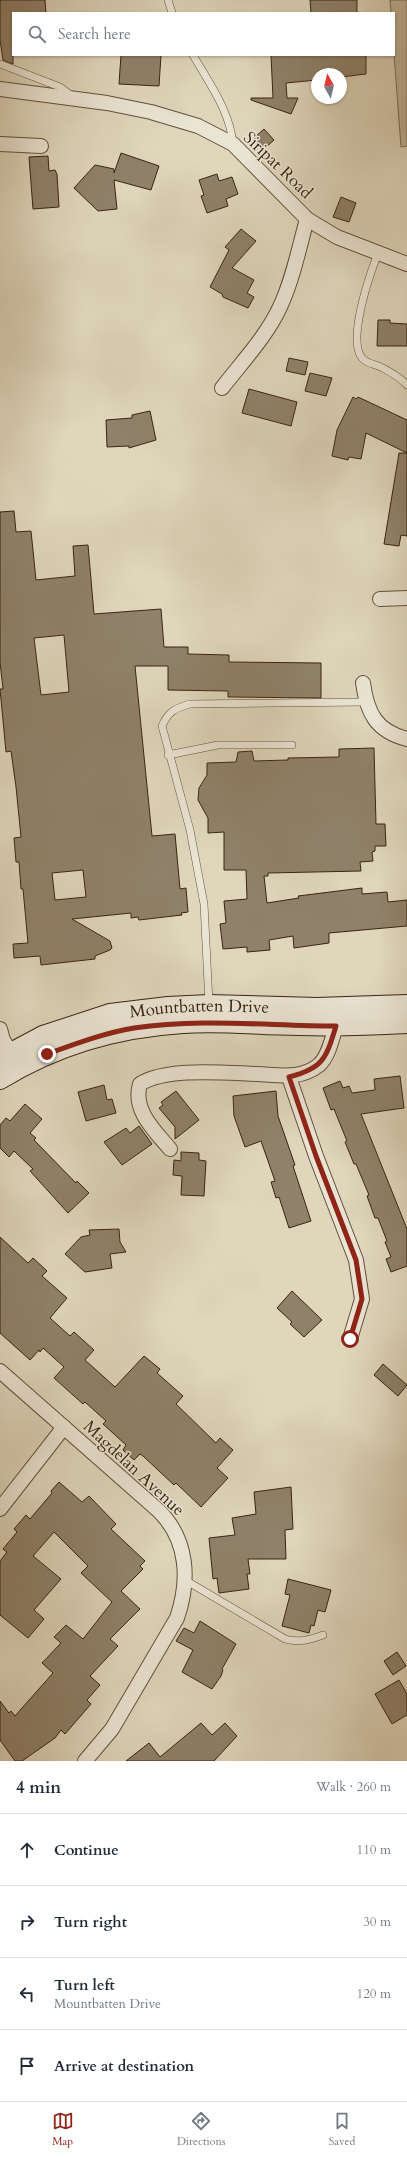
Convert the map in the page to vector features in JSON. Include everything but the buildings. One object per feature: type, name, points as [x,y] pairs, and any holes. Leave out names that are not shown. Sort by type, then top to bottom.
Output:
[{"type":"main road","name":"Mountbatten Drive","points":[[0,1079],[10,1060],[43,1036],[110,1014],[168,1007],[209,1005],[317,1008],[407,1005]]},
{"type":"main road","name":"Mountbatten Drive","points":[[10,1060],[47,1054],[91,1039],[134,1028],[184,1023],[336,1026],[407,1023]]},
{"type":"street","name":"Siripat Road","points":[[0,89],[78,99],[151,112],[191,124],[233,144],[307,219],[337,237],[407,264]]},
{"type":"street","points":[[0,144],[41,146]]},
{"type":"street","points":[[222,388],[270,325],[280,307],[293,273],[307,219]]},
{"type":"street","points":[[380,599],[407,598]]},
{"type":"street","points":[[363,683],[365,702],[373,720],[396,736],[407,740]]},
{"type":"street","points":[[170,1149],[148,1122],[138,1104],[137,1092],[140,1084],[150,1078],[165,1074],[231,1073],[289,1077],[306,1073],[320,1064],[329,1049],[336,1026]]},
{"type":"street","points":[[0,1029],[10,1060]]},
{"type":"street","points":[[289,1077],[316,1156],[356,1260],[362,1299],[350,1339]]},
{"type":"street","name":"Magdelan Avenue","points":[[0,1371],[170,1522],[176,1532],[180,1545],[185,1580],[183,1599],[168,1634],[112,1728],[85,1761]]},
{"type":"street","points":[[0,1509],[64,1428]]},
{"type":"lane","points":[[168,0],[172,12]]},
{"type":"lane","points":[[194,56],[224,108],[231,128],[233,144]]},
{"type":"lane","points":[[0,64],[60,87],[78,99]]},
{"type":"lane","points":[[378,253],[365,288],[358,328],[358,346],[362,357],[368,363],[392,373],[407,384]]},
{"type":"lane","points":[[209,1005],[204,904],[190,830],[168,755],[162,726],[166,716],[174,709],[190,704],[365,702]]},
{"type":"lane","points":[[168,755],[218,745],[292,745]]},
{"type":"lane","points":[[185,1580],[285,1639],[295,1642],[304,1641],[323,1635]]},
{"type":"shaded area","points":[[390,0],[407,0],[407,146],[401,147],[394,56],[395,12],[391,12]]},
{"type":"route","points":[[47,1054],[91,1039],[134,1028],[184,1023],[336,1026],[329,1049],[320,1064],[306,1073],[289,1077],[316,1156],[356,1260],[362,1299],[350,1339]]}]
